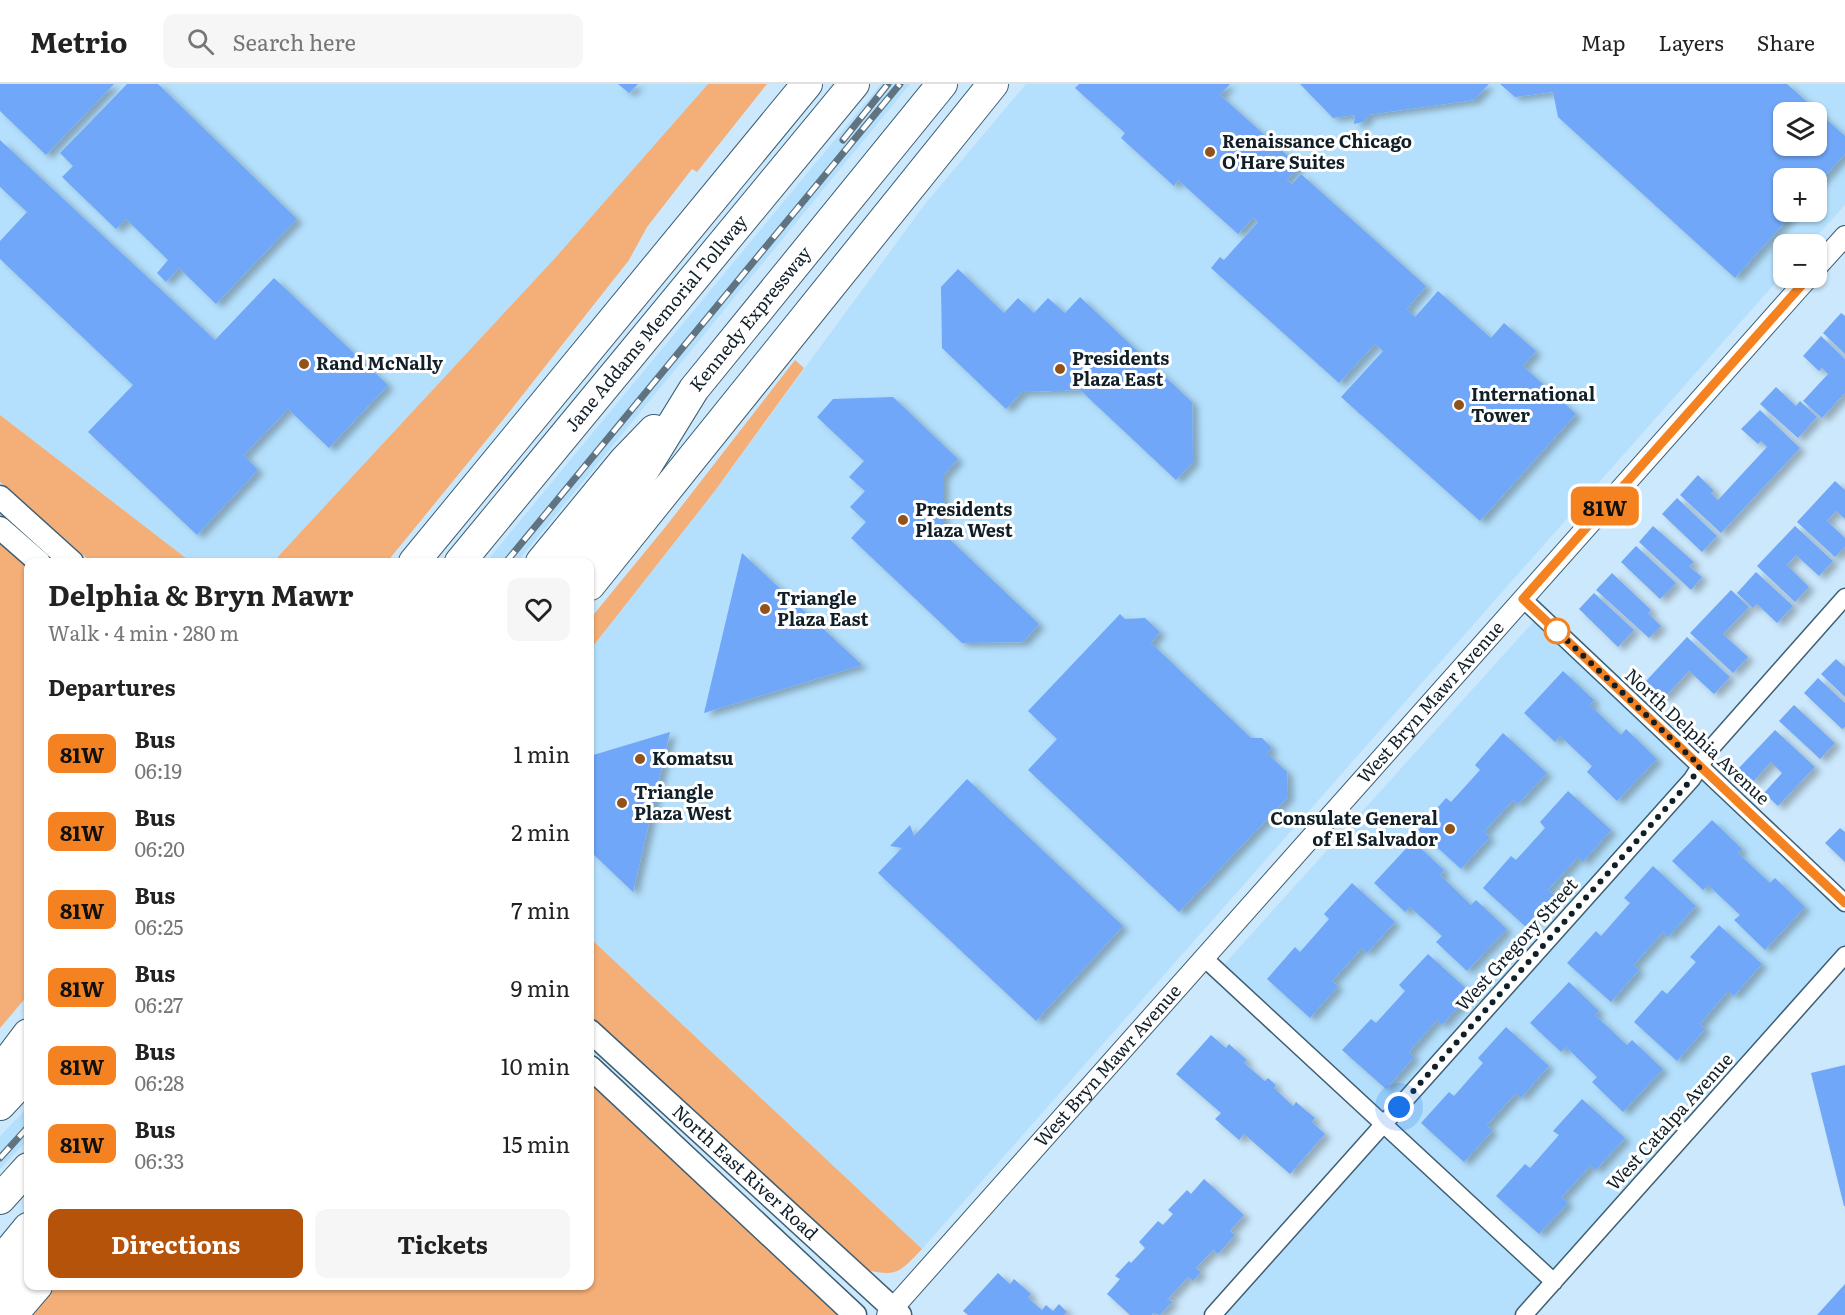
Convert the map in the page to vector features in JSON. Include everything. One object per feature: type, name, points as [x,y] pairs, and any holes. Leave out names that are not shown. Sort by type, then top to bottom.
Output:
[{"type":"highway","points":[[620,310],[727,156],[781,84]]},
{"type":"highway","points":[[417,558],[807,84]]},
{"type":"highway","name":"Jane Addams Memorial Tollway","points":[[463,558],[854,84]]},
{"type":"highway","name":"Kennedy Expressway","points":[[575,558],[641,475],[694,389],[942,84]]},
{"type":"highway","points":[[594,580],[855,252],[993,84]]},
{"type":"highway","points":[[544,558],[624,461],[694,389]]},
{"type":"highway","points":[[0,1052],[24,1027]]},
{"type":"highway","points":[[0,1071],[24,1039]]},
{"type":"highway","points":[[0,1105],[24,1079]]},
{"type":"highway","points":[[0,1199],[24,1172]]},
{"type":"highway","points":[[0,1262],[24,1233]]},
{"type":"highway","points":[[0,1294],[24,1267]]},
{"type":"highway","points":[[12,1315],[34,1290]]},
{"type":"main road","points":[[0,497],[68,558]]},
{"type":"main road","points":[[0,528],[34,558]]},
{"type":"main road","name":"North East River Road","points":[[594,1035],[893,1313]]},
{"type":"main road","name":"North East River Road","points":[[594,1071],[855,1315]]},
{"type":"street","points":[[1827,257],[1844,239]]},
{"type":"street","name":"West Bryn Mawr Avenue","points":[[893,1313],[1204,958],[1799,288]]},
{"type":"street","name":"West Gregory Street","points":[[1213,1315],[1684,788],[1713,746],[1845,597]]},
{"type":"street","name":"North Delphia Avenue","points":[[1523,599],[1845,903]]},
{"type":"street","name":"West Catalpa Avenue","points":[[1524,1315],[1845,955]]},
{"type":"street","points":[[1204,958],[1554,1282]]},
{"type":"shaded area","points":[[0,84],[708,84],[556,257],[277,558],[186,558],[0,415]]},
{"type":"shaded area","points":[[708,84],[767,84],[697,172],[692,169],[647,227],[629,260],[390,558],[277,558],[556,257]]},
{"type":"shaded area","points":[[881,84],[910,84],[520,558],[489,558]]},
{"type":"shaded area","points":[[1026,84],[1845,84],[1845,205],[1819,234],[1773,234],[1773,285],[922,1249],[594,942],[594,645],[714,492],[925,204]]},
{"type":"shaded area","points":[[795,360],[804,368],[714,492],[594,645],[594,614],[667,525]]},
{"type":"shaded area","points":[[0,415],[186,558],[86,558],[0,482]]},
{"type":"shaded area","points":[[0,540],[24,562],[24,1000],[0,1028]]},
{"type":"shaded area","points":[[1535,620],[1845,903],[1845,950],[1522,1315],[1215,1315],[1386,1123],[1219,970]]},
{"type":"shaded area","points":[[594,942],[922,1249],[902,1268],[890,1273],[862,1269],[594,1020]]},
{"type":"shaded area","points":[[594,1085],[838,1315],[31,1315],[53,1290],[594,1290]]},
{"type":"shaded area","points":[[24,1111],[24,1143],[0,1169],[0,1136]]},
{"type":"building","points":[[0,84],[114,84],[46,155],[0,111]]},
{"type":"building","points":[[127,84],[158,84],[297,219],[216,304],[179,268],[166,282],[157,273],[168,260],[126,219],[116,229],[62,177],[73,166],[60,153]]},
{"type":"building","points":[[618,84],[638,84],[629,93]]},
{"type":"building","points":[[1079,84],[1230,84],[1220,95],[1299,166],[1287,180],[1292,184],[1301,174],[1426,286],[1407,309],[1415,317],[1438,291],[1491,338],[1504,323],[1536,351],[1523,366],[1576,414],[1480,521],[1341,397],[1383,351],[1375,344],[1339,383],[1211,268],[1220,257],[1224,260],[1258,222],[1253,218],[1238,234],[1178,180],[1174,186],[1121,138],[1125,133],[1075,88]]},
{"type":"building","points":[[1300,84],[1489,84],[1474,100],[1367,115],[1366,121],[1354,124],[1355,115],[1333,118]]},
{"type":"building","points":[[1500,84],[1787,84],[1807,102],[1773,102],[1773,156],[1827,156],[1827,120],[1845,136],[1845,154],[1827,174],[1827,168],[1773,168],[1773,222],[1785,222],[1735,278],[1558,117],[1553,92],[1515,97]]},
{"type":"building","points":[[0,140],[215,340],[274,278],[388,385],[329,448],[288,409],[244,455],[258,470],[197,535],[88,432],[133,385],[0,259],[0,241],[27,212],[0,187]]},
{"type":"building","name":"Presidents Plaza East","points":[[958,269],[1004,313],[1018,298],[1034,313],[1048,298],[1065,313],[1080,297],[1192,402],[1193,462],[1176,480],[1080,390],[1022,392],[1006,409],[942,348],[941,287]]},
{"type":"building","points":[[1841,313],[1845,316],[1845,354],[1823,333]]},
{"type":"building","points":[[1821,336],[1845,359],[1845,393],[1822,418],[1803,401],[1828,374],[1822,368],[1819,371],[1803,356]]},
{"type":"building","points":[[1776,387],[1796,406],[1800,401],[1817,417],[1798,438],[1760,404]]},
{"type":"building","name":"Presidents Plaza West","points":[[893,397],[958,459],[943,476],[943,533],[1039,624],[1023,642],[962,643],[851,538],[866,522],[850,507],[865,491],[849,477],[864,461],[817,417],[833,399]]},
{"type":"building","points":[[1760,410],[1800,448],[1721,533],[1680,495],[1698,475],[1714,491],[1711,493],[1718,500],[1767,447],[1761,441],[1758,444],[1741,429]]},
{"type":"building","points":[[1835,481],[1845,490],[1845,519],[1836,511],[1827,521],[1845,538],[1845,547],[1835,557],[1797,522]]},
{"type":"building","points":[[1677,498],[1717,536],[1702,552],[1662,514]]},
{"type":"building","points":[[1653,526],[1694,562],[1689,566],[1702,577],[1691,590],[1639,542]]},
{"type":"building","points":[[1795,526],[1833,561],[1819,576],[1796,555],[1787,565],[1809,587],[1795,602],[1757,566]]},
{"type":"building","points":[[1636,546],[1676,583],[1660,599],[1621,562]]},
{"type":"building","name":"Triangle Plaza East","points":[[742,553],[862,665],[704,713]]},
{"type":"building","points":[[1756,572],[1793,606],[1777,623],[1757,604],[1753,608],[1737,593]]},
{"type":"building","points":[[1612,573],[1651,610],[1648,613],[1661,626],[1649,638],[1596,590]]},
{"type":"building","points":[[1731,590],[1749,607],[1723,634],[1748,657],[1733,673],[1690,633]]},
{"type":"building","points":[[1594,593],[1634,630],[1618,647],[1579,609]]},
{"type":"building","points":[[1120,614],[1125,619],[1145,618],[1160,632],[1151,643],[1251,738],[1262,738],[1272,748],[1267,753],[1287,772],[1288,797],[1179,912],[1028,770],[1057,739],[1028,711]]},
{"type":"building","points":[[1687,637],[1730,677],[1714,694],[1689,671],[1664,698],[1646,681]]},
{"type":"building","points":[[1836,659],[1845,667],[1845,697],[1821,674]]},
{"type":"building","points":[[1563,671],[1594,700],[1590,705],[1621,735],[1626,729],[1657,759],[1617,801],[1587,772],[1592,766],[1560,736],[1555,742],[1524,713]]},
{"type":"building","points":[[1818,678],[1845,703],[1845,727],[1842,729],[1804,693]]},
{"type":"building","points":[[1794,705],[1835,743],[1820,759],[1779,721]]},
{"type":"building","points":[[1775,730],[1815,767],[1778,806],[1764,793],[1782,773],[1771,762],[1753,782],[1738,769]]},
{"type":"building","name":"Triangle Plaza West","points":[[670,732],[633,892],[594,855],[594,755]]},
{"type":"building","points":[[1503,733],[1547,773],[1518,804],[1513,800],[1484,832],[1490,837],[1461,869],[1418,830],[1446,798],[1451,802],[1480,770],[1475,765]]},
{"type":"building","points":[[967,779],[1123,926],[1036,1021],[878,873],[902,848],[890,846],[910,825],[914,836]]},
{"type":"building","points":[[1568,791],[1611,830],[1583,862],[1578,857],[1548,890],[1554,895],[1526,927],[1483,888],[1511,856],[1516,860],[1545,828],[1540,822]]},
{"type":"building","points":[[1712,820],[1742,849],[1738,853],[1770,883],[1775,878],[1805,907],[1765,950],[1734,920],[1740,915],[1708,885],[1703,890],[1672,861]]},
{"type":"building","points":[[1840,828],[1845,832],[1845,862],[1825,843]]},
{"type":"building","points":[[1413,841],[1444,870],[1440,875],[1471,905],[1476,900],[1507,929],[1467,971],[1436,942],[1442,936],[1410,907],[1405,912],[1374,883]]},
{"type":"building","points":[[1653,866],[1696,906],[1668,937],[1663,932],[1634,965],[1639,970],[1611,1002],[1567,963],[1596,931],[1601,936],[1630,903],[1624,898]]},
{"type":"building","points":[[1352,883],[1395,922],[1367,953],[1362,948],[1332,981],[1338,986],[1310,1018],[1267,979],[1295,947],[1300,952],[1329,919],[1324,914]]},
{"type":"building","points":[[1719,925],[1762,964],[1734,996],[1728,991],[1700,1024],[1705,1029],[1677,1061],[1634,1022],[1662,990],[1667,994],[1696,962],[1690,957]]},
{"type":"building","points":[[1428,954],[1471,993],[1442,1025],[1437,1020],[1409,1052],[1414,1057],[1386,1089],[1342,1050],[1371,1019],[1376,1023],[1405,991],[1399,985]]},
{"type":"building","points":[[1569,982],[1599,1011],[1595,1015],[1627,1045],[1632,1040],[1663,1069],[1623,1112],[1592,1082],[1597,1077],[1566,1047],[1561,1052],[1530,1023]]},
{"type":"building","points":[[1506,1027],[1549,1066],[1521,1098],[1516,1093],[1487,1125],[1492,1131],[1464,1162],[1421,1123],[1449,1092],[1454,1096],[1483,1063],[1478,1058]]},
{"type":"building","points":[[1211,1035],[1226,1048],[1229,1044],[1247,1060],[1244,1063],[1265,1081],[1268,1078],[1276,1085],[1274,1088],[1293,1106],[1296,1102],[1315,1118],[1312,1122],[1325,1134],[1290,1174],[1244,1134],[1239,1140],[1215,1119],[1221,1113],[1176,1074]]},
{"type":"building","points":[[1845,1065],[1845,1206],[1844,1206],[1811,1073]]},
{"type":"building","points":[[1582,1099],[1625,1138],[1596,1170],[1591,1165],[1562,1197],[1568,1203],[1539,1234],[1496,1196],[1525,1164],[1530,1168],[1559,1135],[1553,1131]]},
{"type":"building","points":[[1204,1179],[1244,1215],[1230,1231],[1235,1235],[1218,1254],[1213,1250],[1196,1268],[1201,1272],[1193,1281],[1188,1277],[1167,1300],[1173,1301],[1160,1315],[1153,1313],[1152,1315],[1130,1315],[1107,1294],[1120,1279],[1115,1276],[1145,1248],[1139,1242],[1158,1221],[1163,1225],[1173,1214],[1168,1210],[1187,1190],[1191,1194]]},
{"type":"building","points":[[998,1273],[1010,1284],[1014,1279],[1031,1294],[1028,1298],[1042,1310],[1046,1305],[1053,1311],[1059,1304],[1067,1312],[1064,1315],[968,1315],[963,1311]]},
{"type":"building","points":[[1845,1284],[1845,1315],[1817,1315]]},
{"type":"railway","points":[[843,140],[888,84]]},
{"type":"railway","points":[[509,558],[900,84]]},
{"type":"railway","points":[[0,1158],[24,1131]]},
{"type":"bus line","name":"81W","points":[[1799,288],[1523,599],[1845,903]]},
{"type":"place","name":"Renaissance Chicago O'Hare Suites","points":[[1210,152]]},
{"type":"place","name":"Rand McNally","points":[[304,364]]},
{"type":"place","name":"Presidents Plaza East","points":[[1060,369]]},
{"type":"place","name":"International Tower","points":[[1459,405]]},
{"type":"place","name":"Presidents Plaza West","points":[[903,520]]},
{"type":"place","name":"Triangle Plaza East","points":[[765,609]]},
{"type":"place","name":"Komatsu","points":[[640,759]]},
{"type":"place","name":"Triangle Plaza West","points":[[622,803]]},
{"type":"place","name":"Consulate General of El Salvador","points":[[1450,829]]},
{"type":"route","points":[[1399,1107],[1692,779],[1700,766],[1557,631]]}]
